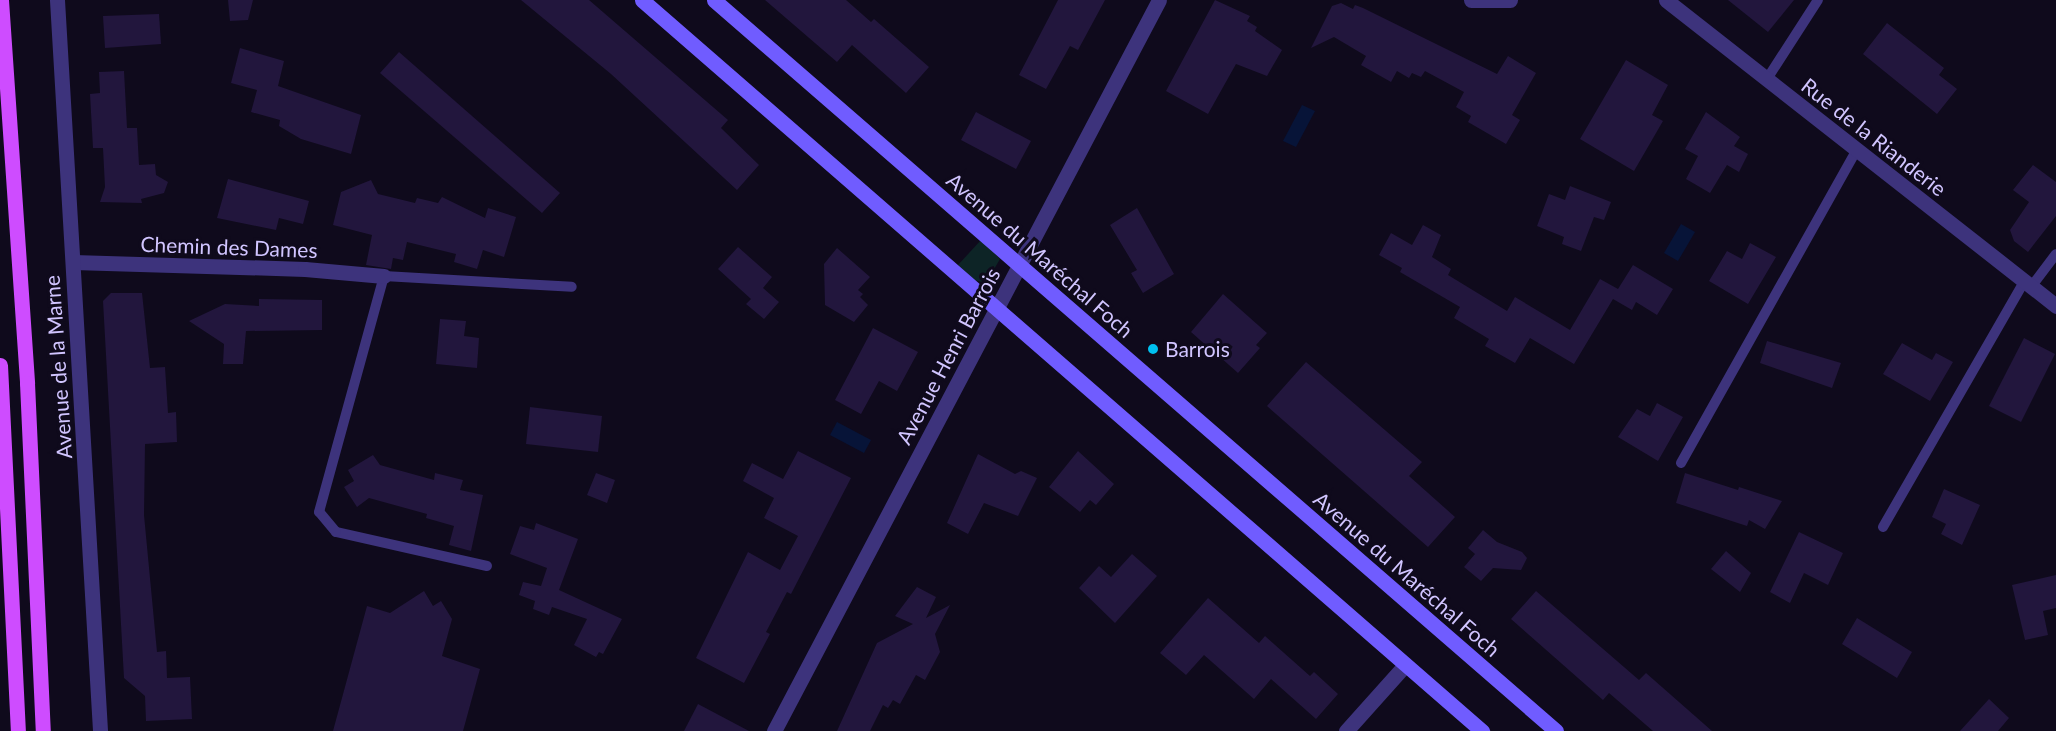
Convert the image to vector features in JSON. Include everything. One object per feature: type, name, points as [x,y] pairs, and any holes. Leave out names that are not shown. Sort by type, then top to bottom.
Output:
[{"type":"main road","name":"Avenue de la Marne","points":[[1,0],[27,383],[43,731]]},
{"type":"main road","points":[[642,0],[1482,731]]},
{"type":"main road","name":"Avenue du Maréchal Foch","points":[[714,0],[1556,731]]},
{"type":"main road","points":[[0,365],[18,731]]},
{"type":"street","name":"Avenue de la Marne","points":[[57,0],[100,731]]},
{"type":"street","name":"Avenue Henri Barrois","points":[[774,731],[1159,0]]},
{"type":"street","points":[[1471,0],[1510,0]]},
{"type":"street","name":"Rue de la Rianderie","points":[[1666,0],[2056,306]]},
{"type":"street","name":"Chemin des Dames","points":[[73,262],[305,269],[384,276]]},
{"type":"street","points":[[1346,731],[1405,664]]},
{"type":"lane","points":[[1767,79],[1818,0]]},
{"type":"lane","points":[[1681,463],[1857,150]]},
{"type":"lane","points":[[1882,527],[2027,284],[2056,254]]},
{"type":"lane","points":[[487,566],[336,531],[319,512],[384,276],[572,287]]},
{"type":"green space","points":[[981,240],[1000,259],[986,283],[974,280],[958,265]]},
{"type":"water","points":[[1302,105],[1315,111],[1296,147],[1283,141]]},
{"type":"water","points":[[1681,224],[1695,232],[1678,261],[1664,253]]},
{"type":"water","points":[[837,422],[871,440],[864,453],[830,435]]},
{"type":"building","points":[[228,0],[253,0],[248,20],[230,21]]},
{"type":"building","points":[[521,0],[589,0],[728,120],[721,128],[759,165],[737,190],[611,74]]},
{"type":"building","points":[[765,0],[846,0],[871,22],[874,19],[929,67],[906,93],[852,45],[837,62]]},
{"type":"building","points":[[1058,0],[1105,0],[1078,50],[1070,46],[1046,89],[1019,75]]},
{"type":"building","points":[[1215,0],[1250,16],[1247,21],[1257,27],[1255,31],[1282,50],[1267,76],[1236,64],[1208,114],[1166,91]]},
{"type":"building","points":[[1728,0],[1794,0],[1768,32]]},
{"type":"building","points":[[1341,3],[1353,9],[1355,5],[1363,8],[1497,74],[1508,56],[1536,73],[1512,115],[1520,120],[1506,144],[1468,122],[1471,116],[1456,107],[1464,92],[1425,71],[1421,77],[1412,73],[1409,78],[1397,71],[1391,82],[1361,65],[1366,56],[1334,37],[1311,48],[1332,6]]},
{"type":"building","points":[[159,14],[161,44],[105,48],[103,16]]},
{"type":"building","points":[[1887,23],[1944,68],[1939,75],[1957,89],[1937,114],[1863,54]]},
{"type":"building","points":[[240,48],[284,61],[278,86],[361,115],[351,154],[301,139],[279,126],[280,120],[251,112],[257,90],[231,83]]},
{"type":"building","points":[[399,52],[560,193],[542,213],[380,73]]},
{"type":"building","points":[[1626,60],[1668,85],[1652,115],[1663,121],[1634,171],[1580,139]]},
{"type":"building","points":[[124,71],[127,128],[137,128],[139,165],[155,164],[156,175],[168,182],[164,193],[141,199],[142,203],[100,202],[105,187],[103,148],[93,148],[90,94],[100,93],[99,72]]},
{"type":"building","points":[[976,112],[1031,141],[1016,169],[961,140]]},
{"type":"building","points":[[1706,112],[1740,137],[1734,146],[1748,154],[1739,172],[1727,165],[1710,193],[1686,179],[1698,156],[1685,149]]},
{"type":"building","points":[[2033,165],[2056,182],[2056,216],[2028,252],[2014,241],[2010,230],[2029,202],[2013,190]]},
{"type":"building","points":[[228,179],[309,201],[303,224],[279,218],[276,230],[217,218]]},
{"type":"building","points":[[371,180],[378,194],[415,203],[417,198],[438,203],[442,197],[485,218],[488,208],[516,217],[504,257],[483,250],[477,269],[454,262],[456,254],[407,242],[403,260],[393,258],[391,269],[366,265],[372,235],[333,225],[341,192]]},
{"type":"building","points":[[1570,186],[1611,202],[1604,220],[1594,217],[1581,251],[1562,244],[1564,237],[1537,226],[1549,194],[1565,200]]},
{"type":"building","points":[[1137,208],[1174,274],[1143,293],[1131,273],[1137,270],[1110,225]]},
{"type":"building","points":[[1423,225],[1441,235],[1432,257],[1451,269],[1448,275],[1507,311],[1515,297],[1570,330],[1600,279],[1618,289],[1633,265],[1673,289],[1657,315],[1636,302],[1632,310],[1613,299],[1574,364],[1530,338],[1515,363],[1485,346],[1489,339],[1454,318],[1460,307],[1400,272],[1402,268],[1379,255],[1391,233],[1412,245]]},
{"type":"building","points":[[1750,243],[1776,257],[1748,304],[1709,281],[1727,251],[1742,259]]},
{"type":"building","points":[[738,247],[772,277],[763,288],[779,302],[764,319],[746,304],[751,299],[718,269]]},
{"type":"building","points":[[837,248],[870,277],[858,290],[863,294],[860,297],[868,305],[854,322],[825,305],[824,264]]},
{"type":"building","points":[[111,293],[142,293],[150,368],[165,367],[168,413],[176,412],[177,442],[145,444],[144,515],[157,652],[166,651],[167,678],[190,677],[192,719],[146,721],[145,696],[124,678],[103,301]]},
{"type":"building","points":[[1223,294],[1267,333],[1256,345],[1260,348],[1238,373],[1220,357],[1210,359],[1208,347],[1191,332]]},
{"type":"building","points":[[259,299],[322,300],[322,330],[246,331],[243,364],[223,364],[224,344],[189,321],[225,304],[259,306]]},
{"type":"building","points":[[440,319],[466,321],[464,336],[479,338],[477,368],[436,364]]},
{"type":"building","points":[[873,328],[918,352],[897,391],[879,381],[861,414],[835,400]]},
{"type":"building","points":[[2024,338],[2055,354],[2021,422],[1989,406]]},
{"type":"building","points":[[1767,341],[1841,363],[1832,388],[1760,363]]},
{"type":"building","points":[[1902,343],[1932,360],[1936,353],[1953,362],[1930,401],[1883,374]]},
{"type":"building","points":[[1306,362],[1422,462],[1409,476],[1455,517],[1428,547],[1267,406]]},
{"type":"building","points":[[1657,403],[1683,417],[1658,461],[1618,437],[1637,409],[1650,416]]},
{"type":"building","points":[[530,407],[602,416],[598,452],[526,444]]},
{"type":"building","points":[[798,451],[851,478],[791,594],[787,592],[766,632],[770,634],[744,683],[696,658],[748,552],[780,570],[798,536],[764,518],[774,498],[743,481],[752,463],[783,479]]},
{"type":"building","points":[[1078,451],[1114,484],[1096,505],[1090,500],[1080,512],[1049,487]]},
{"type":"building","points":[[978,454],[1015,474],[1021,471],[1037,478],[1018,516],[984,503],[968,534],[947,523]]},
{"type":"building","points":[[373,455],[380,465],[434,480],[435,473],[463,480],[460,490],[483,495],[471,551],[449,545],[454,526],[426,518],[427,514],[369,498],[357,507],[344,487],[354,481],[348,470]]},
{"type":"building","points":[[596,473],[615,480],[607,503],[587,495]]},
{"type":"building","points":[[1685,473],[1782,501],[1765,529],[1749,520],[1747,526],[1676,503]]},
{"type":"building","points":[[1944,489],[1980,505],[1962,545],[1941,534],[1946,524],[1932,517]]},
{"type":"building","points":[[536,523],[578,539],[559,590],[622,619],[603,654],[599,652],[596,657],[574,645],[587,619],[552,607],[549,615],[533,609],[535,601],[519,595],[523,582],[541,586],[547,568],[510,554],[520,526],[534,530]]},
{"type":"building","points":[[1483,530],[1497,542],[1522,552],[1527,558],[1521,570],[1493,568],[1481,581],[1464,567],[1475,554],[1468,548]]},
{"type":"building","points":[[1799,532],[1843,553],[1828,585],[1804,573],[1790,603],[1770,592]]},
{"type":"building","points":[[1726,551],[1751,573],[1740,592],[1711,569]]},
{"type":"building","points":[[1132,554],[1157,576],[1115,623],[1079,588],[1099,566],[1111,577]]},
{"type":"building","points":[[2056,575],[2056,608],[2043,611],[2048,635],[2025,640],[2012,585]]},
{"type":"building","points":[[917,587],[936,597],[926,618],[950,605],[935,634],[940,652],[925,680],[916,675],[900,704],[893,700],[888,708],[883,705],[870,731],[837,731],[877,643],[913,624],[895,616]]},
{"type":"building","points":[[424,591],[433,606],[441,601],[452,619],[442,656],[480,669],[463,731],[333,731],[367,606],[390,613]]},
{"type":"building","points":[[1536,591],[1639,680],[1646,673],[1712,731],[1653,731],[1609,693],[1603,700],[1511,619]]},
{"type":"building","points":[[1208,598],[1259,643],[1265,636],[1310,676],[1314,672],[1338,694],[1316,719],[1271,679],[1254,699],[1204,655],[1186,675],[1160,653]]},
{"type":"building","points":[[1857,618],[1912,652],[1897,678],[1842,644]]},
{"type":"building","points":[[1989,699],[2009,718],[1998,731],[1960,731]]},
{"type":"building","points":[[698,704],[749,731],[684,731]]},
{"type":"place","name":"Barrois","points":[[1153,349]]}]
